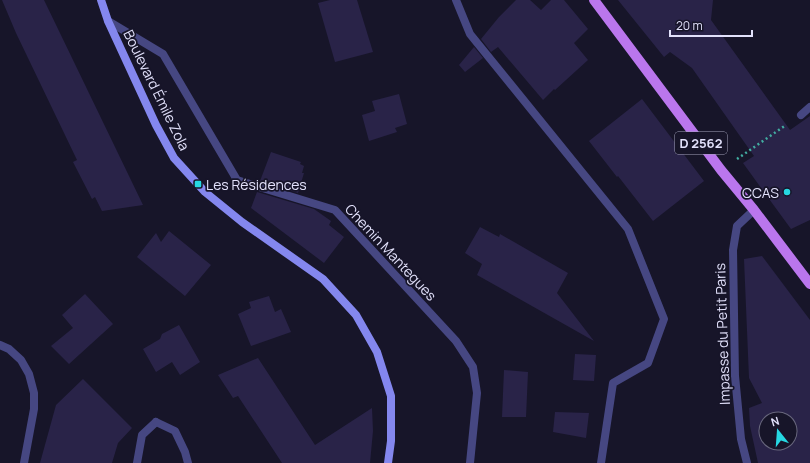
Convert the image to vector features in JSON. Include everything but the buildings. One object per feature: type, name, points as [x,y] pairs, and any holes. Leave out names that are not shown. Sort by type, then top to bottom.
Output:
[{"type":"main road","name":"Boulevard Émile Zola","points":[[100,0],[108,21],[156,125],[174,158],[205,192],[242,222],[324,279],[356,314],[377,352],[391,396],[388,463]]},
{"type":"main road","name":"D 2562","points":[[594,0],[721,170],[754,210],[810,284]]},
{"type":"street","points":[[456,0],[470,34],[628,229],[664,319],[648,362],[613,383],[601,463]]},
{"type":"street","name":"Chemin Mantegues","points":[[108,21],[163,54],[237,180],[334,210],[456,341],[473,367],[477,393],[470,463]]},
{"type":"street","points":[[801,115],[810,107]]},
{"type":"street","name":"Impasse du Petit Paris","points":[[747,463],[741,439],[735,376],[733,250],[737,226],[754,210]]},
{"type":"street","points":[[0,346],[10,349],[21,360],[29,374],[34,393],[34,409],[24,463]]},
{"type":"street","points":[[137,463],[142,435],[156,422],[175,431],[185,452],[188,463]]},
{"type":"path","points":[[721,170],[801,115]]},
{"type":"place","name":"Les Résidences","points":[[198,184]]},
{"type":"place","name":"CCAS","points":[[787,192]]}]
